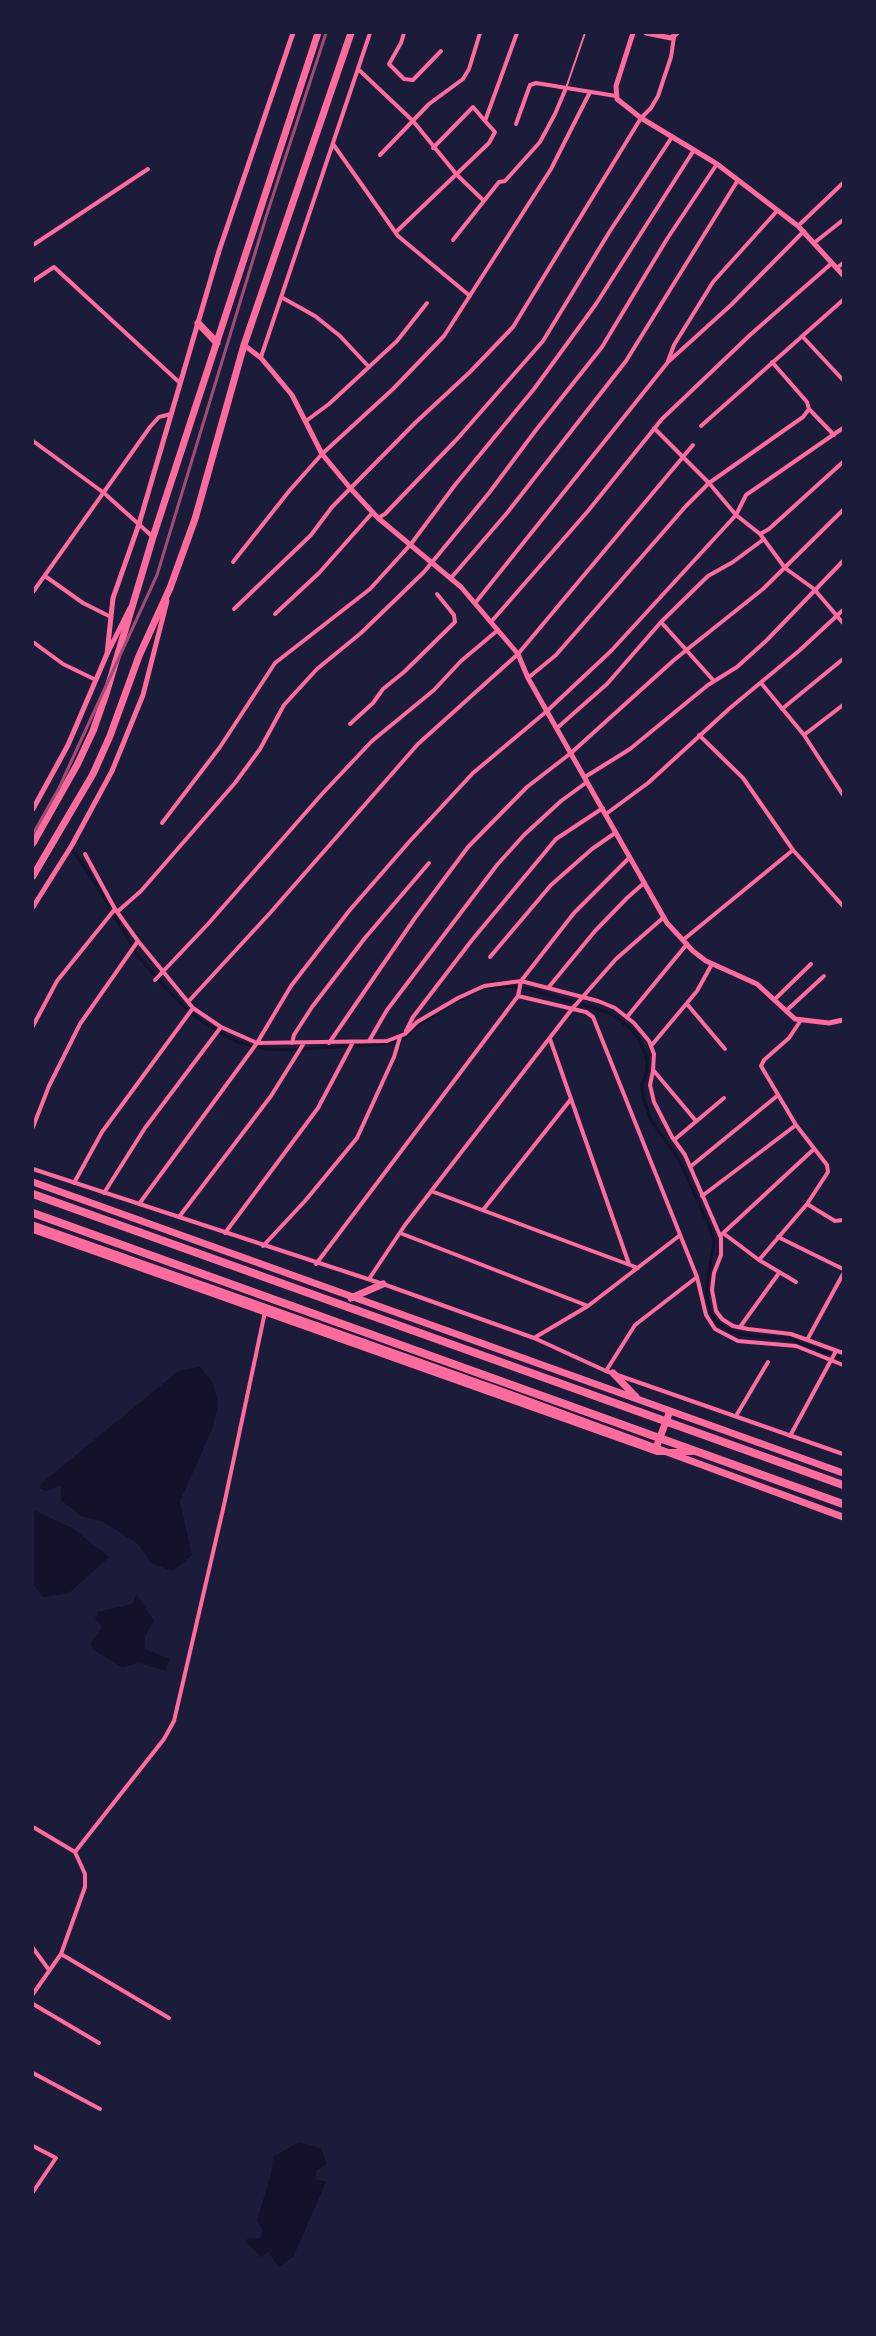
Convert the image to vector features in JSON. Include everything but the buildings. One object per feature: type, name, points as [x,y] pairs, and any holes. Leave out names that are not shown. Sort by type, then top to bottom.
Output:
[{"type":"highway","points":[[33,843],[77,765],[93,731],[153,537],[318,33]]},
{"type":"highway","points":[[35,874],[93,774],[139,656],[170,588],[195,519],[244,345],[351,33]]},
{"type":"highway","points":[[198,323],[217,343]]},
{"type":"highway","points":[[33,1182],[843,1473]]},
{"type":"highway","points":[[33,1194],[843,1485]]},
{"type":"highway","points":[[33,1213],[843,1503]]},
{"type":"highway","points":[[33,1225],[266,1307],[843,1517]]},
{"type":"highway","points":[[351,1298],[383,1284]]},
{"type":"highway","points":[[610,1372],[638,1400]]},
{"type":"highway","points":[[656,1448],[670,1411]]},
{"type":"main road","points":[[33,1230],[328,1337],[657,1452],[699,1452]]},
{"type":"street","points":[[107,654],[113,598],[139,524],[198,323],[260,125],[293,33]]},
{"type":"street","points":[[261,358],[370,33]]},
{"type":"street","points":[[404,33],[389,64],[404,79],[413,80],[441,51]]},
{"type":"street","points":[[380,155],[429,104],[463,78],[469,69],[480,33]]},
{"type":"street","points":[[485,121],[517,33]]},
{"type":"street","points":[[616,96],[616,86],[633,33]]},
{"type":"street","points":[[646,33],[670,39],[676,35]]},
{"type":"street","points":[[234,609],[311,535],[332,507],[513,327],[641,118],[658,96],[676,35]]},
{"type":"street","points":[[358,69],[413,121],[433,148],[483,200]]},
{"type":"street","points":[[516,124],[530,85],[536,83],[616,96],[641,118],[717,164],[798,226],[843,275]]},
{"type":"street","points":[[453,240],[483,200],[499,182],[505,181],[540,142],[566,88]]},
{"type":"street","points":[[233,562],[290,490],[322,454],[393,389],[444,336],[551,169],[590,92]]},
{"type":"street","points":[[396,232],[489,143],[495,132],[473,107],[433,148]]},
{"type":"street","points":[[378,518],[385,514],[458,438],[543,341],[627,204],[672,137]]},
{"type":"street","points":[[332,144],[396,232],[428,263],[470,296]]},
{"type":"street","points":[[162,823],[220,747],[275,663],[370,589],[411,543],[455,485],[534,389],[596,304],[694,150]]},
{"type":"street","points":[[33,1026],[57,981],[114,911],[141,891],[236,783],[260,749],[281,708],[317,669],[361,633],[403,593],[433,561],[489,493],[602,348],[667,239],[717,164]]},
{"type":"street","points":[[33,245],[148,169]]},
{"type":"street","points":[[452,578],[507,513],[626,361],[738,180]]},
{"type":"street","points":[[798,226],[843,183]]},
{"type":"street","points":[[668,362],[674,345],[713,282],[777,211]]},
{"type":"street","points":[[814,243],[843,220]]},
{"type":"street","points":[[476,602],[668,362],[731,305],[804,231]]},
{"type":"street","points":[[491,622],[588,511],[654,428],[750,335],[832,262]]},
{"type":"street","points":[[837,268],[843,263]]},
{"type":"street","points":[[33,280],[54,267],[180,383]]},
{"type":"street","points":[[281,297],[315,316],[369,367]]},
{"type":"street","points":[[702,426],[843,300]]},
{"type":"street","points":[[306,421],[329,404],[397,340],[427,303]]},
{"type":"street","points":[[802,336],[843,380]]},
{"type":"street","points":[[244,345],[261,358],[292,395],[322,454],[351,489],[378,518],[452,578],[476,602],[518,654],[528,678],[644,883],[664,917],[685,942],[712,964],[750,980],[795,1019],[829,1023],[843,1020]]},
{"type":"street","points":[[772,362],[834,435]]},
{"type":"street","points":[[528,678],[556,655],[686,506],[709,483],[803,417],[810,409]]},
{"type":"street","points":[[33,592],[155,421],[159,417],[171,414]]},
{"type":"street","points":[[654,428],[709,483],[736,514],[760,534],[785,568],[814,589],[843,622]]},
{"type":"street","points":[[139,1204],[255,1045],[291,986],[349,911],[401,851],[473,773],[547,711],[611,651],[736,514],[746,495],[843,428]]},
{"type":"street","points":[[33,441],[104,493],[153,537]]},
{"type":"street","points":[[188,1002],[270,913],[418,744],[518,654],[693,445]]},
{"type":"street","points":[[760,534],[769,529],[843,462]]},
{"type":"street","points":[[329,1043],[415,918],[468,847],[527,787],[571,753],[687,650],[785,568],[843,510]]},
{"type":"street","points":[[275,614],[319,573],[373,512]]},
{"type":"street","points":[[557,728],[607,684],[661,622],[708,576],[733,562],[764,539]]},
{"type":"street","points":[[369,1042],[387,1010],[497,865],[524,835],[587,779],[630,749],[714,681],[737,668],[843,561]]},
{"type":"street","points":[[45,576],[83,603],[111,617]]},
{"type":"street","points":[[33,907],[72,844],[112,771],[143,695],[170,588]]},
{"type":"street","points":[[33,809],[68,745],[107,654],[136,594]]},
{"type":"street","points":[[350,724],[373,703],[383,689],[404,672],[455,622],[454,615],[437,594]]},
{"type":"street","points":[[606,814],[648,783],[699,735],[843,610]]},
{"type":"street","points":[[661,622],[714,681]]},
{"type":"street","points":[[157,978],[365,748],[434,690],[461,662],[498,630]]},
{"type":"street","points":[[33,642],[63,664],[96,680]]},
{"type":"street","points":[[782,709],[843,659]]},
{"type":"street","points":[[761,683],[804,735],[843,795]]},
{"type":"street","points":[[804,735],[843,705]]},
{"type":"street","points":[[699,735],[743,778],[793,850],[843,906]]},
{"type":"street","points":[[263,1246],[305,1201],[357,1138],[401,1038],[413,1017],[472,940],[556,839],[603,808]]},
{"type":"street","points":[[490,957],[552,885],[592,849],[616,832]]},
{"type":"street","points":[[627,1017],[685,942],[793,850]]},
{"type":"street","points":[[85,854],[114,911],[188,1002],[191,1010],[219,1030],[255,1045],[292,1043],[301,1047],[329,1043],[352,1045],[401,1038],[417,1023],[458,998],[484,986],[521,982],[615,1008],[627,1017],[649,1041],[654,1054],[650,1085],[654,1102],[690,1167],[721,1234],[721,1255],[714,1273],[714,1301],[722,1319],[740,1327],[791,1334],[807,1340],[834,1356],[843,1365]]},
{"type":"street","points":[[316,1264],[519,994],[521,982],[574,914],[630,857]]},
{"type":"street","points":[[292,1043],[294,1035],[312,1007],[365,938],[429,863]]},
{"type":"street","points":[[548,988],[596,931],[644,883]]},
{"type":"street","points":[[369,1280],[431,1191],[572,1009],[616,959],[664,917]]},
{"type":"street","points":[[33,1127],[80,1023],[138,941]]},
{"type":"street","points":[[651,1047],[698,991],[712,964]]},
{"type":"street","points":[[774,999],[811,964]]},
{"type":"street","points":[[786,1011],[824,976]]},
{"type":"street","points":[[519,994],[590,1014],[597,1025],[697,1277],[706,1315],[715,1329],[738,1341],[796,1346],[834,1356]]},
{"type":"street","points":[[687,1004],[726,1049]]},
{"type":"street","points":[[74,1183],[102,1132],[191,1010]]},
{"type":"street","points":[[759,1260],[807,1204],[828,1172],[827,1165],[796,1125],[762,1070],[762,1063],[789,1038],[801,1020]]},
{"type":"street","points":[[104,1192],[145,1128],[219,1030]]},
{"type":"street","points":[[550,1038],[629,1264]]},
{"type":"street","points":[[225,1233],[318,1108],[352,1045]]},
{"type":"street","points":[[179,1217],[259,1113],[301,1047]]},
{"type":"street","points":[[653,1071],[696,1121]]},
{"type":"street","points":[[690,1167],[777,1096]]},
{"type":"street","points":[[674,1140],[724,1098]]},
{"type":"street","points":[[483,1210],[571,1099]]},
{"type":"street","points":[[702,1196],[796,1125]]},
{"type":"street","points":[[721,1234],[814,1149]]},
{"type":"street","points":[[33,1169],[316,1264],[383,1284],[534,1338],[610,1372],[843,1454]]},
{"type":"street","points":[[431,1191],[638,1268]]},
{"type":"street","points":[[807,1204],[835,1221],[843,1220]]},
{"type":"street","points":[[400,1233],[588,1306]]},
{"type":"street","points":[[721,1234],[778,1273],[796,1282]]},
{"type":"street","points":[[534,1338],[588,1306],[679,1236]]},
{"type":"street","points":[[778,1237],[843,1269]]},
{"type":"street","points":[[740,1327],[778,1273]]},
{"type":"street","points":[[807,1340],[843,1274]]},
{"type":"street","points":[[610,1372],[634,1325],[697,1277]]},
{"type":"street","points":[[75,1852],[165,1738],[174,1721],[224,1505],[266,1307]]},
{"type":"street","points":[[790,1436],[834,1356],[843,1352]]},
{"type":"street","points":[[736,1416],[768,1362]]},
{"type":"street","points":[[33,1827],[75,1852],[85,1874],[85,1887],[61,1954],[33,1994]]},
{"type":"street","points":[[33,1948],[49,1970]]},
{"type":"street","points":[[61,1954],[169,2018]]},
{"type":"street","points":[[33,2004],[99,2043]]},
{"type":"street","points":[[33,2073],[100,2109]]},
{"type":"street","points":[[33,2146],[56,2158],[33,2192]]},
{"type":"lane","points":[[566,88],[585,33]]},
{"type":"shaded area","points":[[200,1367],[213,1383],[218,1404],[213,1427],[180,1501],[192,1555],[173,1571],[151,1563],[138,1544],[104,1522],[81,1516],[61,1500],[61,1486],[46,1491],[40,1488],[41,1484],[178,1371]]},
{"type":"shaded area","points":[[33,1510],[72,1528],[109,1557],[69,1593],[43,1597],[33,1584]]},
{"type":"shaded area","points":[[137,1595],[154,1621],[145,1636],[145,1649],[169,1659],[166,1671],[139,1663],[122,1667],[92,1649],[91,1643],[102,1627],[95,1619],[98,1612],[132,1604]]},
{"type":"shaded area","points":[[299,2142],[321,2148],[327,2164],[317,2170],[315,2179],[326,2182],[293,2257],[278,2267],[269,2252],[261,2257],[244,2241],[250,2238],[260,2238],[263,2231],[257,2220],[271,2175],[273,2157]]},
{"type":"waterway","points":[[74,852],[99,889],[138,956],[175,998],[201,1021],[237,1042],[267,1049],[285,1050],[387,1044],[405,1037],[417,1026],[455,1002],[483,988],[508,986],[528,989],[610,1013],[630,1028],[639,1039],[647,1059],[647,1071],[642,1085],[643,1097],[651,1120],[679,1160],[710,1228],[714,1242],[707,1297],[711,1313],[717,1323],[732,1332],[751,1336],[788,1338],[843,1359]]},
{"type":"railway","points":[[33,834],[59,788],[157,575],[266,217],[326,33]]}]
